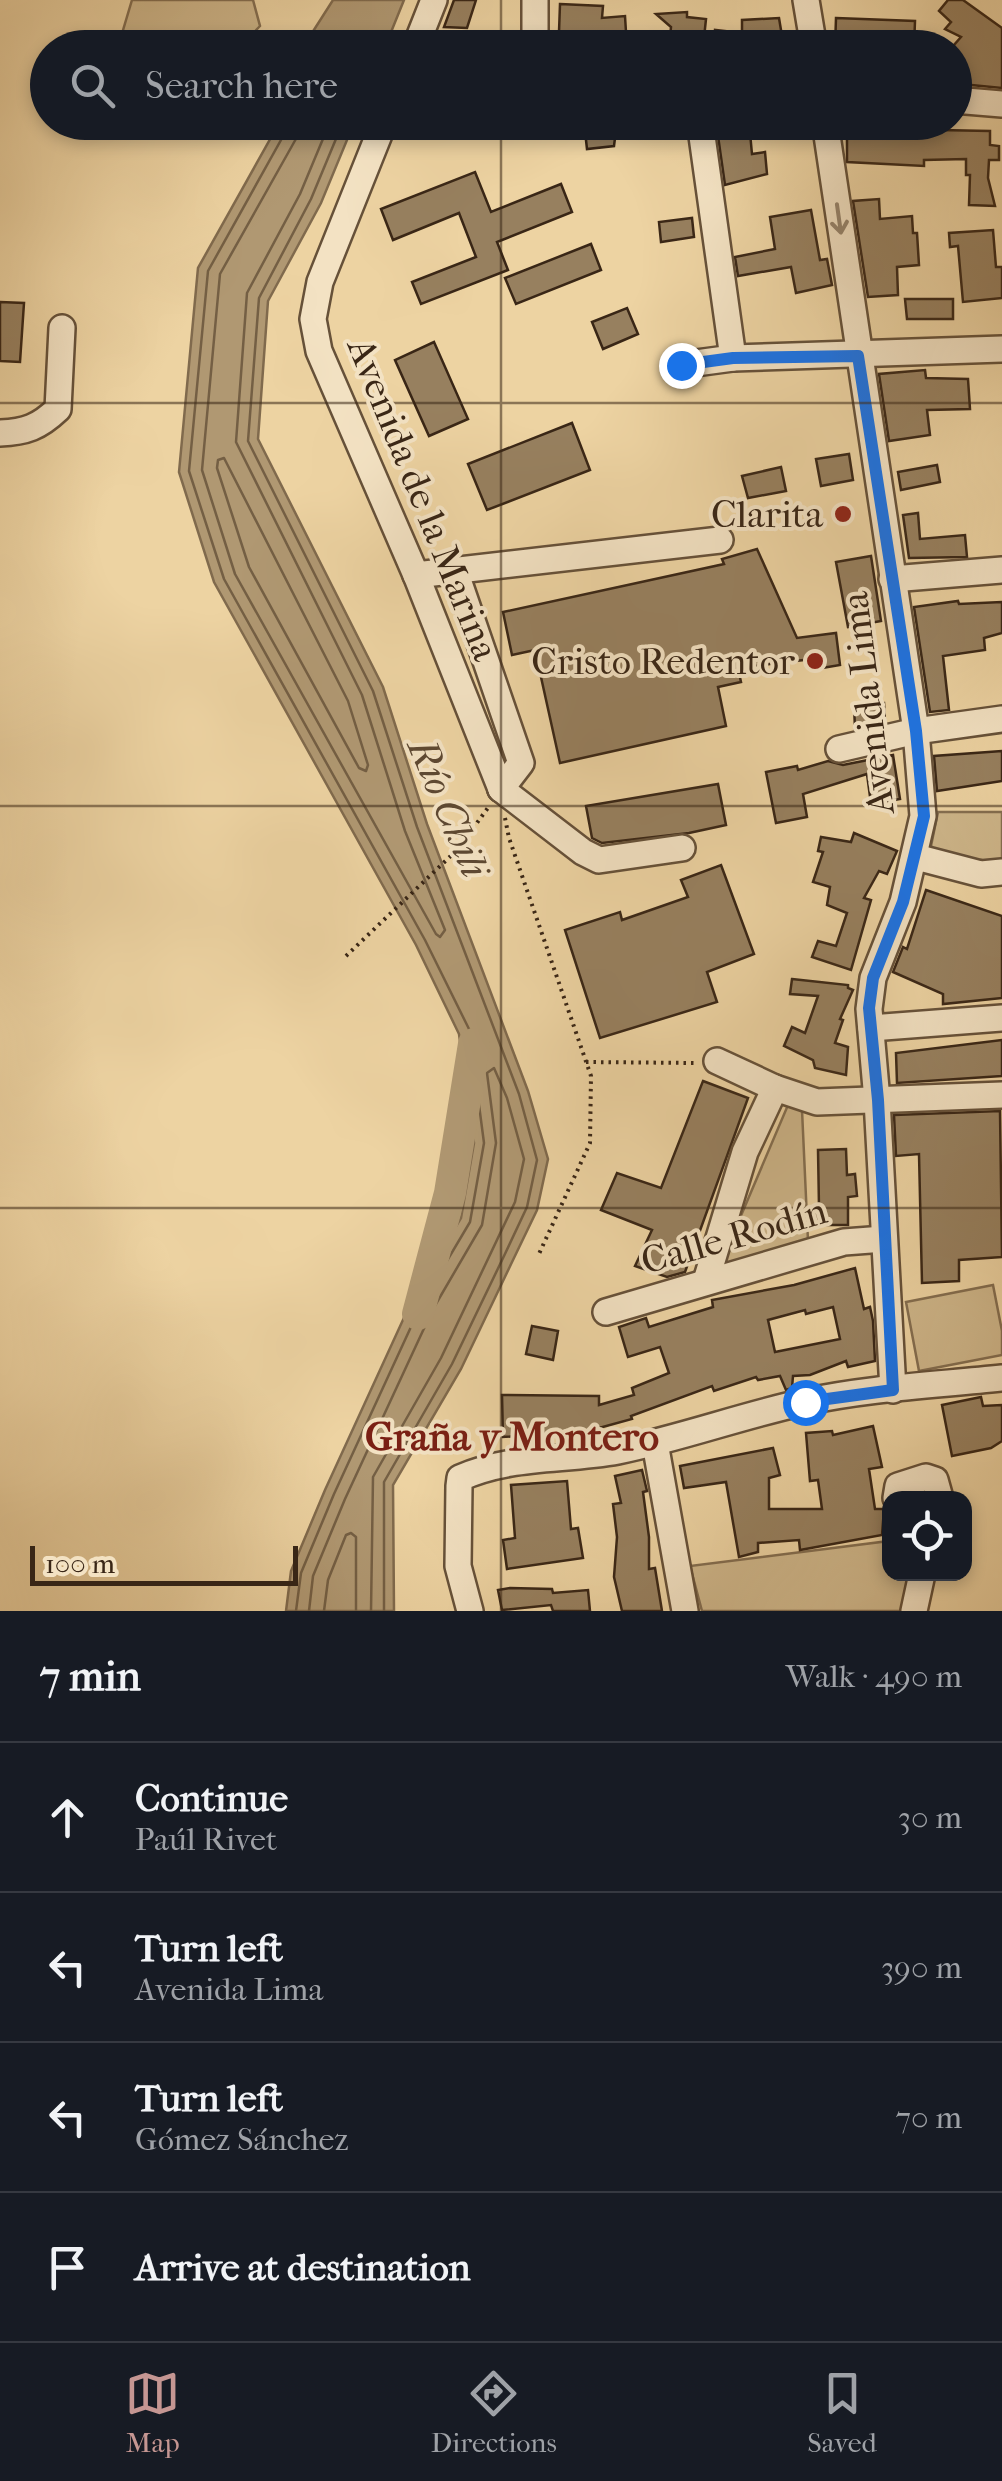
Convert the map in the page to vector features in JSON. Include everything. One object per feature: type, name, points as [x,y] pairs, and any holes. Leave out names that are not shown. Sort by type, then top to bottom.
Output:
[{"type":"street","points":[[422,30],[434,0]]},
{"type":"street","points":[[534,0],[535,30]]},
{"type":"street","points":[[806,0],[811,30]]},
{"type":"street","points":[[972,102],[1002,104]]},
{"type":"street","name":"Avenida de la Marina","points":[[377,140],[320,282],[314,318],[318,351],[416,575],[501,789]]},
{"type":"street","points":[[703,140],[733,358]]},
{"type":"street","name":"Avenida Lima","points":[[828,140],[916,731],[924,816],[903,902],[873,978],[871,1028],[893,1390]]},
{"type":"street","points":[[0,433],[40,426],[58,409],[62,328]]},
{"type":"street","points":[[681,365],[733,358],[1002,349]]},
{"type":"street","points":[[416,575],[720,540]]},
{"type":"street","points":[[892,580],[1002,570]]},
{"type":"street","points":[[455,571],[520,763],[501,789],[583,852],[600,860],[682,848]]},
{"type":"street","points":[[839,749],[916,731],[1002,719]]},
{"type":"street","points":[[916,857],[981,874],[1002,872]]},
{"type":"street","points":[[871,1028],[1002,1018]]},
{"type":"street","points":[[710,1062],[817,1102],[1002,1096]]},
{"type":"street","points":[[706,1281],[746,1152],[775,1088]]},
{"type":"street","name":"Calle Rodín","points":[[606,1312],[844,1242],[884,1240]]},
{"type":"street","points":[[470,1611],[458,1566],[460,1478],[494,1464],[598,1455],[655,1444],[805,1402],[1002,1378]]},
{"type":"street","points":[[655,1444],[685,1611]]},
{"type":"street","points":[[897,1491],[898,1486],[926,1476],[935,1480],[938,1491]]},
{"type":"street","points":[[914,1611],[920,1581]]},
{"type":"path","points":[[501,789],[508,838],[591,1076],[590,1143],[538,1256]]},
{"type":"path","points":[[346,956],[458,849],[485,813]]},
{"type":"path","points":[[586,1062],[710,1062]]},
{"type":"shaded area","points":[[132,0],[253,0],[260,26],[256,30],[123,30]]},
{"type":"shaded area","points":[[938,812],[1002,812],[1002,863],[979,864],[936,853],[931,846]]},
{"type":"shaded area","points":[[788,1105],[802,1110],[808,1241],[720,1265]]},
{"type":"shaded area","points":[[993,1285],[1002,1331],[1002,1355],[919,1371],[906,1302]]},
{"type":"shaded area","points":[[882,1542],[882,1581],[912,1581],[905,1611],[702,1611],[690,1566]]},
{"type":"water","points":[[333,0],[404,0],[392,30],[314,30]]},
{"type":"water","points":[[270,140],[347,140],[321,203],[268,301],[258,439],[383,687],[427,824],[528,1091],[548,1159],[537,1210],[461,1369],[393,1485],[394,1611],[286,1611],[291,1571],[325,1490],[413,1298],[461,1218],[474,1143],[459,1034],[416,945],[214,582],[179,472],[198,268]]},
{"type":"building","points":[[454,0],[476,0],[467,28],[444,27]]},
{"type":"building","points":[[948,0],[963,0],[1002,28],[1002,88],[972,85],[972,30],[945,29],[951,22],[939,11]]},
{"type":"building","points":[[560,4],[603,6],[602,18],[625,16],[626,30],[559,30]]},
{"type":"building","points":[[687,12],[687,17],[706,19],[705,30],[671,30],[656,14]]},
{"type":"building","points":[[779,18],[781,30],[742,30],[742,20]]},
{"type":"building","points":[[836,18],[915,21],[915,30],[836,30]]},
{"type":"building","points":[[972,131],[990,131],[990,145],[999,146],[999,160],[989,160],[988,178],[995,206],[969,205],[966,159],[924,160],[924,166],[847,162],[847,140],[972,140]]},
{"type":"building","points":[[586,140],[615,140],[614,146],[587,149]]},
{"type":"building","points":[[719,140],[751,140],[752,154],[765,152],[767,174],[725,185]]},
{"type":"building","points":[[475,172],[491,212],[561,184],[572,212],[497,242],[508,270],[421,304],[412,282],[476,257],[459,213],[393,240],[381,209]]},
{"type":"building","points":[[879,199],[880,219],[912,216],[919,265],[897,267],[898,295],[868,297],[853,201]]},
{"type":"building","points":[[811,210],[820,260],[827,259],[832,285],[796,293],[791,267],[738,276],[735,257],[775,249],[770,217]]},
{"type":"building","points":[[692,218],[694,237],[661,242],[659,222]]},
{"type":"building","points":[[993,230],[996,267],[1002,267],[1002,298],[963,302],[958,246],[950,247],[949,233]]},
{"type":"building","points":[[591,244],[601,270],[516,304],[505,278]]},
{"type":"building","points":[[905,299],[953,299],[953,319],[907,319]]},
{"type":"building","points":[[0,302],[24,303],[20,362],[0,361]]},
{"type":"building","points":[[627,308],[638,334],[603,349],[592,322]]},
{"type":"building","points":[[434,342],[468,419],[429,436],[395,360]]},
{"type":"building","points":[[925,370],[926,378],[968,379],[970,409],[927,410],[930,435],[889,441],[879,374]]},
{"type":"building","points":[[572,423],[590,470],[487,510],[468,464]]},
{"type":"building","points":[[849,454],[853,480],[821,486],[816,459]]},
{"type":"building","points":[[937,465],[940,482],[901,490],[898,472]]},
{"type":"building","points":[[781,467],[786,491],[748,498],[742,476]]},
{"type":"building","points":[[918,513],[920,539],[965,535],[967,557],[909,558],[903,515]]},
{"type":"building","points":[[757,549],[797,638],[836,633],[840,665],[822,668],[821,658],[738,668],[741,682],[718,687],[726,726],[560,763],[535,650],[512,655],[503,612],[724,564],[722,559]]},
{"type":"building","points":[[871,556],[881,621],[848,627],[836,562]]},
{"type":"building","points":[[958,601],[1002,602],[1002,633],[984,638],[985,650],[943,656],[949,710],[930,712],[914,607]]},
{"type":"building","points":[[884,703],[885,722],[855,729],[854,705]]},
{"type":"building","points":[[1002,751],[1002,781],[937,791],[934,756]]},
{"type":"building","points":[[893,755],[900,799],[871,804],[867,774],[803,794],[807,817],[776,823],[766,772],[797,766],[798,770],[828,761],[843,765]]},
{"type":"building","points":[[718,784],[726,825],[602,843],[592,838],[586,806]]},
{"type":"building","points":[[854,833],[897,851],[887,874],[879,871],[864,898],[871,900],[851,970],[812,957],[818,941],[836,946],[847,913],[827,905],[830,887],[813,882],[823,852],[818,851],[821,837],[851,842]]},
{"type":"building","points":[[721,865],[754,954],[707,972],[717,1002],[600,1038],[565,930],[620,912],[622,920],[688,897],[681,880]]},
{"type":"building","points":[[926,890],[1002,916],[1002,998],[943,1004],[943,994],[893,972],[903,947],[907,949]]},
{"type":"building","points":[[792,979],[848,985],[853,990],[835,1043],[848,1047],[846,1075],[815,1068],[813,1060],[784,1046],[792,1027],[805,1033],[818,996],[790,994]]},
{"type":"building","points":[[1002,1040],[1002,1076],[897,1083],[896,1053]]},
{"type":"building","points":[[703,1081],[748,1098],[685,1272],[667,1277],[635,1266],[652,1230],[601,1210],[617,1173],[661,1188]]},
{"type":"building","points":[[1000,1111],[1002,1257],[959,1260],[959,1281],[922,1283],[919,1154],[896,1156],[894,1115]]},
{"type":"building","points":[[846,1149],[847,1175],[855,1174],[857,1196],[848,1197],[848,1225],[809,1225],[809,1207],[819,1207],[818,1150]]},
{"type":"building","points":[[855,1268],[864,1309],[870,1307],[875,1361],[848,1367],[846,1361],[810,1375],[793,1376],[792,1388],[786,1390],[780,1376],[758,1380],[756,1377],[714,1391],[712,1386],[599,1431],[503,1437],[502,1395],[599,1396],[599,1405],[634,1395],[632,1388],[669,1373],[660,1347],[628,1357],[619,1327],[646,1318],[649,1327],[713,1307],[712,1300],[794,1285]],"holes":[[[833,1307],[840,1339],[775,1352],[768,1320]]]},
{"type":"building","points":[[532,1326],[558,1331],[553,1360],[526,1354]]},
{"type":"building","points":[[981,1397],[983,1406],[1002,1405],[1002,1441],[991,1448],[952,1456],[942,1405]]},
{"type":"building","points":[[873,1426],[882,1467],[869,1469],[875,1509],[882,1509],[882,1535],[800,1550],[799,1540],[758,1543],[758,1552],[739,1557],[726,1482],[684,1488],[680,1466],[773,1448],[780,1475],[769,1478],[769,1509],[822,1509],[818,1480],[810,1481],[806,1433],[832,1431],[833,1435]]},
{"type":"building","points":[[642,1470],[647,1491],[643,1492],[649,1569],[655,1568],[662,1611],[622,1611],[614,1577],[617,1537],[613,1504],[621,1503],[615,1476]]},
{"type":"building","points":[[567,1481],[571,1529],[578,1528],[583,1558],[507,1569],[503,1540],[515,1538],[511,1485]]},
{"type":"building","points":[[552,1589],[553,1593],[588,1590],[590,1611],[553,1611],[551,1605],[502,1610],[498,1590]]},
{"type":"waterway","name":"Río Chili","points":[[418,1314],[450,1193],[474,1044]]},
{"type":"place","name":"Clarita","points":[[843,514]]},
{"type":"place","name":"Cristo Redentor","points":[[815,661]]},
{"type":"district","name":"Graña y Montero","points":[[512,1437]]},
{"type":"route","points":[[681,365],[733,358],[858,356],[916,731],[924,816],[903,902],[873,978],[869,1008],[878,1100],[893,1390],[805,1402]]}]
